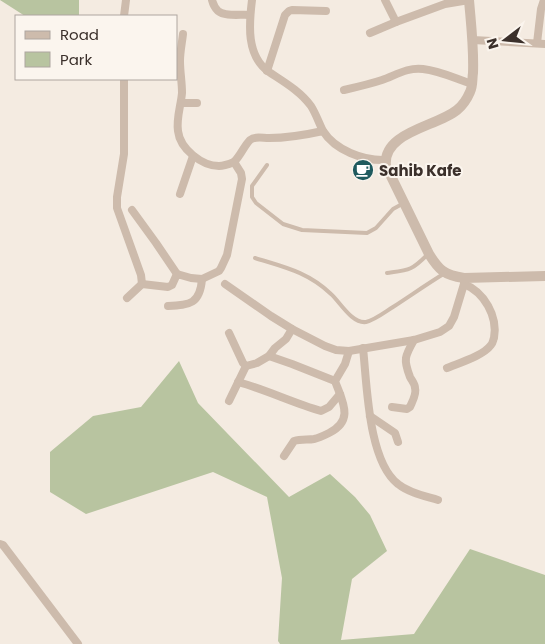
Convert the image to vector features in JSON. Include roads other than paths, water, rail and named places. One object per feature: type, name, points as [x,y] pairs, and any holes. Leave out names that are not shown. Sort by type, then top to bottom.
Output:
[{"type":"street","points":[[124,15],[126,0]]},
{"type":"street","points":[[212,0],[219,12],[225,14],[250,14]]},
{"type":"street","points":[[252,0],[250,35],[253,52],[258,63],[267,71],[292,86],[311,106],[327,138],[335,145],[370,160],[386,160]]},
{"type":"street","points":[[385,0],[396,22]]},
{"type":"street","points":[[370,33],[445,4],[469,0],[474,55],[471,91],[456,111],[399,139],[391,146],[386,160],[389,172],[437,267],[445,273],[464,281],[482,297],[494,321],[495,332],[492,344],[483,353],[447,368]]},
{"type":"street","points":[[544,0],[541,9],[542,44],[545,53]]},
{"type":"street","points":[[267,71],[285,15],[288,11],[326,11]]},
{"type":"street","points":[[183,34],[180,62],[181,104],[178,116],[178,130],[184,145],[193,156],[211,165],[221,167],[234,162],[251,139],[256,137],[292,137],[323,131]]},
{"type":"street","points":[[473,40],[542,44]]},
{"type":"street","points":[[344,90],[392,77],[409,69],[422,69],[448,74],[472,84]]},
{"type":"street","points":[[124,80],[124,154],[117,208],[141,275],[142,284]]},
{"type":"street","points":[[181,104],[197,104]]},
{"type":"street","points":[[180,194],[193,156]]},
{"type":"street","points":[[132,210],[177,274],[202,279],[222,268],[230,258],[242,179],[241,173],[234,162]]},
{"type":"street","points":[[126,298],[142,284],[168,287],[173,284],[177,274]]},
{"type":"street","points":[[464,281],[545,276]]},
{"type":"street","points":[[168,306],[187,305],[195,300],[201,289],[202,279]]},
{"type":"street","points":[[224,284],[292,329],[325,346],[336,350],[349,351],[414,340],[440,332],[449,326],[454,317],[464,281]]},
{"type":"street","points":[[229,401],[246,366],[257,363],[269,356],[286,339],[292,329]]},
{"type":"street","points":[[229,333],[246,366]]},
{"type":"street","points":[[392,407],[407,409],[410,407],[416,391],[406,366],[406,354],[414,340]]},
{"type":"street","points":[[363,348],[370,416],[374,438],[382,461],[389,475],[399,485],[438,500]]},
{"type":"street","points":[[335,381],[345,364],[349,351]]},
{"type":"street","points":[[269,356],[335,381],[344,407],[345,416],[343,422],[336,429],[315,439],[294,441],[284,456]]},
{"type":"street","points":[[238,382],[254,386],[321,411],[329,407],[340,394]]},
{"type":"street","points":[[370,416],[395,433],[398,442]]},
{"type":"street","points":[[0,544],[3,545],[78,644]]},
{"type":"lane","points":[[267,165],[252,186],[252,197],[256,203],[283,224],[302,230],[367,233],[376,228],[393,209],[404,203]]},
{"type":"lane","points":[[387,273],[411,269],[429,254]]},
{"type":"lane","points":[[255,258],[294,270],[312,278],[331,294],[350,316],[364,322],[378,316],[445,273]]},
{"type":"place","name":"Sahib Kafe","points":[[363,170]]}]
